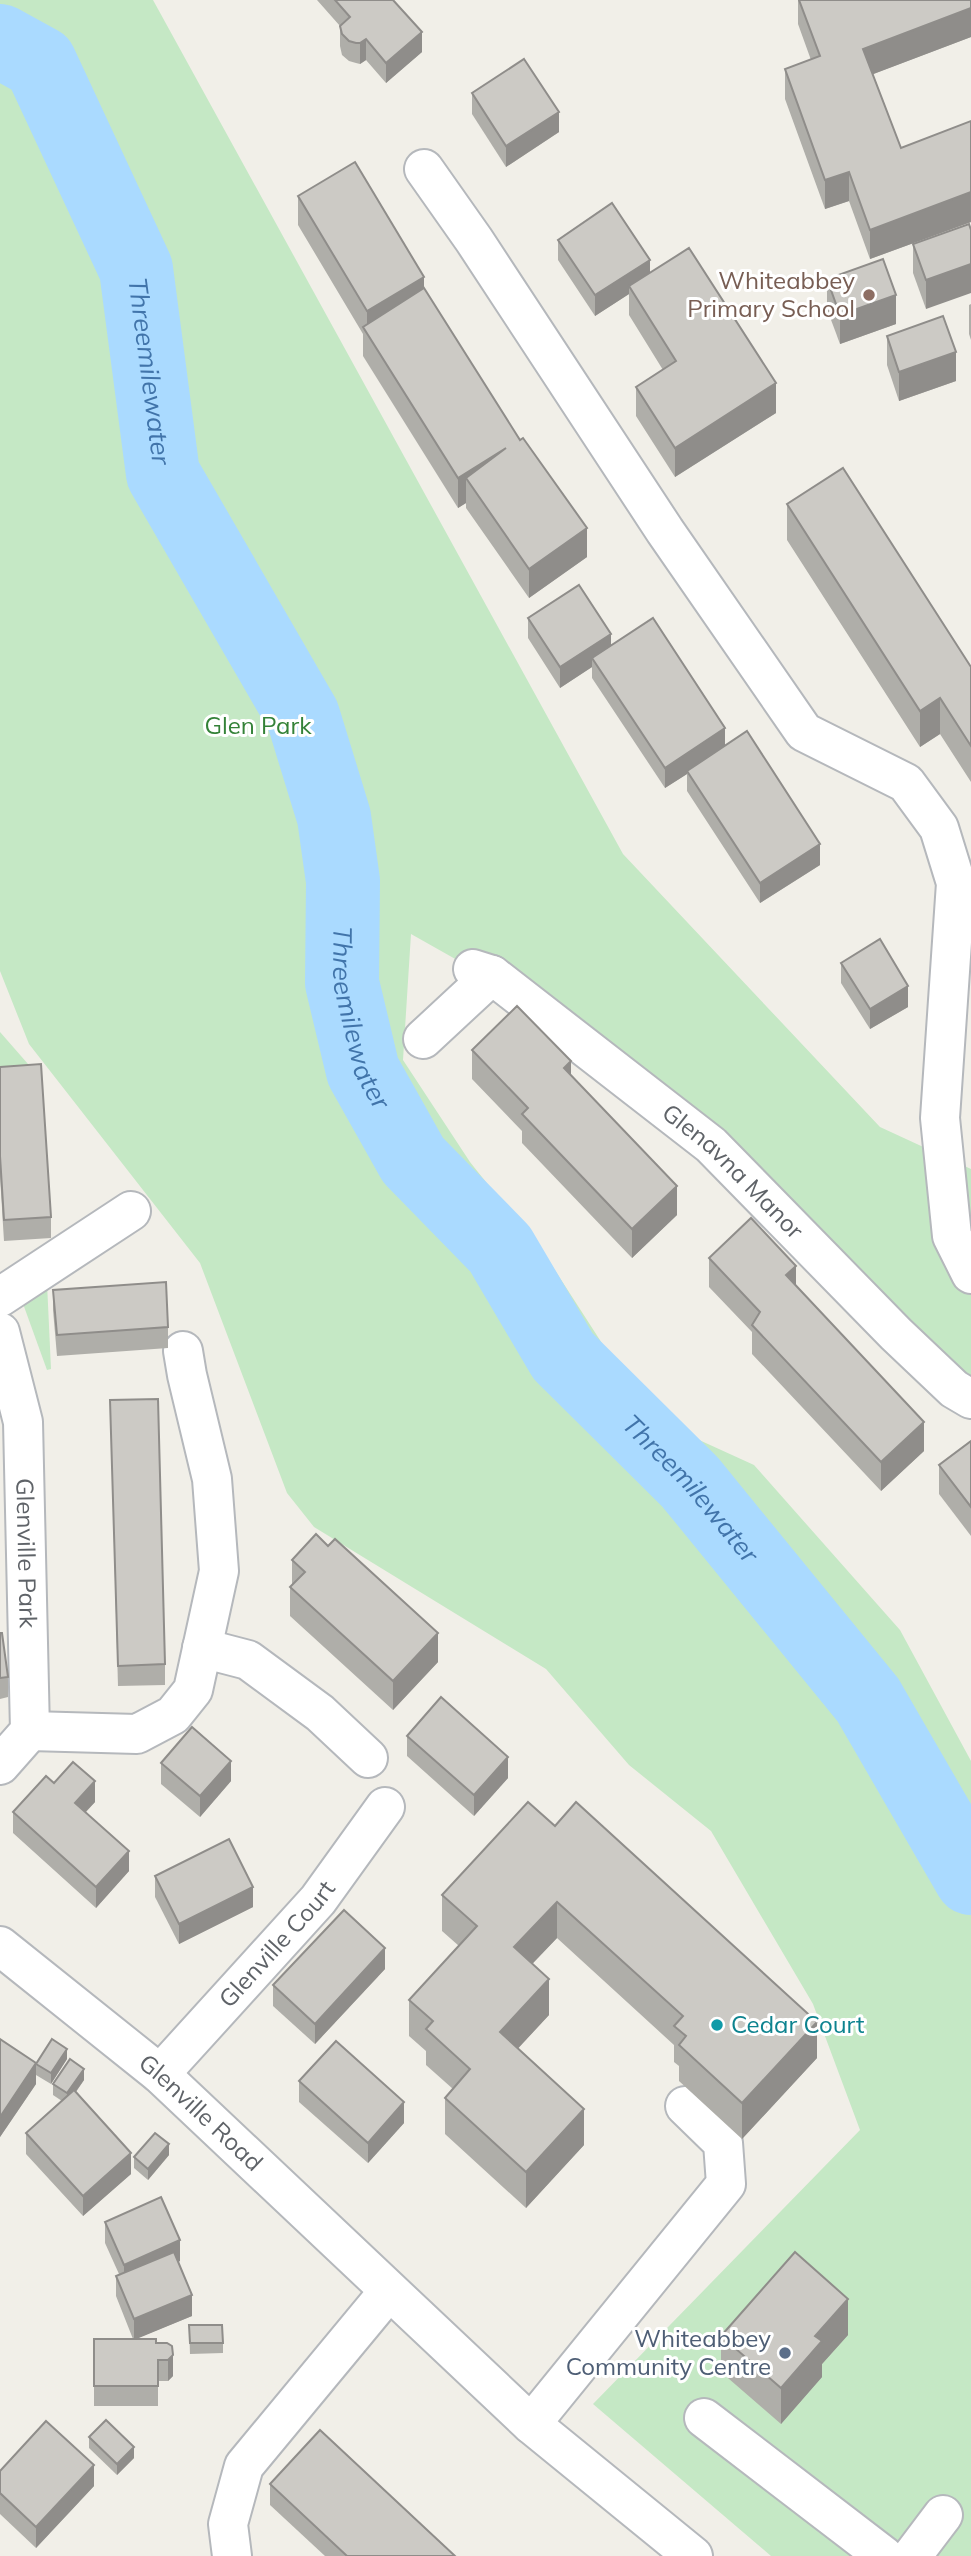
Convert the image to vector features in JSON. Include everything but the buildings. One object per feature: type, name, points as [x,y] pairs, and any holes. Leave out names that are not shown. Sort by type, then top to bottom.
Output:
[{"type":"street","points":[[424,169],[474,240],[665,531],[804,732],[906,783],[939,828],[956,883],[940,1118],[952,1236],[971,1274]]},
{"type":"street","name":"Glenavna Manor","points":[[423,1039],[483,972],[711,1145],[896,1334],[954,1389],[971,1399]]},
{"type":"street","points":[[0,1297],[131,1211]]},
{"type":"street","name":"Glenville Park","points":[[0,1332],[23,1422],[30,1731]]},
{"type":"street","points":[[0,1765],[30,1731],[137,1734],[173,1715],[193,1690],[219,1571],[212,1479],[183,1351]]},
{"type":"street","points":[[202,1648],[248,1660],[320,1713],[368,1758]]},
{"type":"street","name":"Glenville Court","points":[[160,2074],[318,1900],[385,1807]]},
{"type":"street","name":"Glenville Road","points":[[0,1946],[160,2074],[531,2424],[693,2556]]},
{"type":"street","points":[[531,2424],[726,2184],[723,2143],[685,2106]]},
{"type":"street","points":[[232,2556],[228,2524],[244,2466],[389,2291]]},
{"type":"street","points":[[704,2418],[884,2556]]},
{"type":"street","points":[[912,2556],[943,2515]]},
{"type":"green space","name":"Glen Park","points":[[0,0],[153,0],[623,854],[880,1127],[971,1169],[971,1399],[711,1145],[473,969],[411,934],[403,1060],[470,1162],[549,1261],[607,1351],[686,1434],[754,1465],[900,1630],[971,1761],[971,2556],[771,2556],[593,2404],[860,2130],[813,2004],[711,1831],[629,1765],[546,1669],[314,1527],[287,1493],[200,1263],[29,1044],[0,971]]},
{"type":"green space","points":[[0,1032],[42,1080],[0,1083]]},
{"type":"green space","points":[[47,1283],[51,1369],[47,1370],[22,1301]]},
{"type":"waterway","name":"Threemilewater","points":[[0,41],[40,63],[136,269],[163,474],[303,716],[334,817],[343,881],[342,983],[363,1071],[413,1160],[500,1249],[563,1356],[690,1482],[868,1700],[971,1878]]},
{"type":"place","name":"Whiteabbey Primary School","points":[[869,295]]},
{"type":"place","name":"Cedar Court","points":[[717,2025]]},
{"type":"place","name":"Whiteabbey Community Centre","points":[[785,2353]]}]
